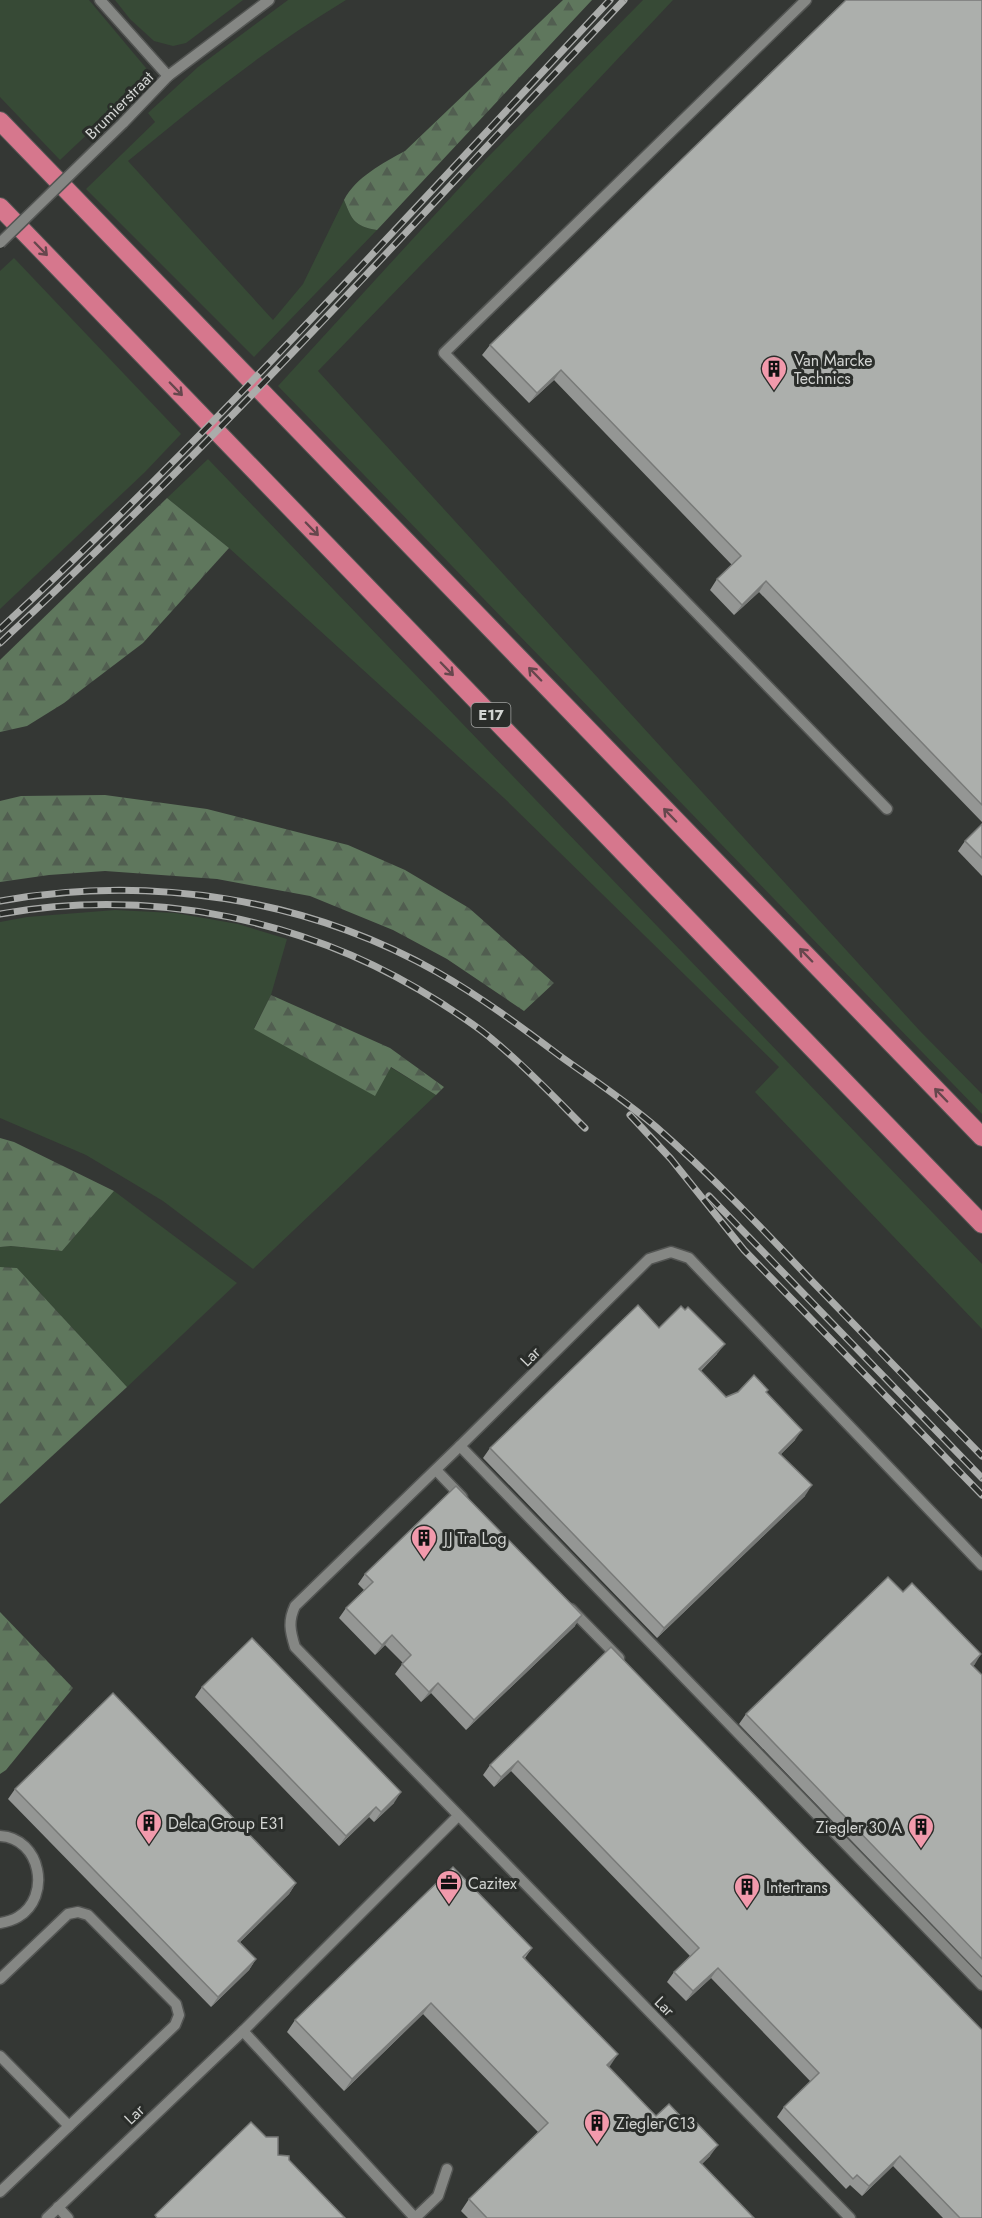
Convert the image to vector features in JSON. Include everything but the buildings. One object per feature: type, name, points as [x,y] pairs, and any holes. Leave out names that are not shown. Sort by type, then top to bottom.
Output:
[{"type":"highway","points":[[0,121],[982,1137]]},
{"type":"highway","name":"E17","points":[[0,207],[982,1224]]},
{"type":"street","points":[[100,0],[168,76]]},
{"type":"street","name":"Brumierstraat","points":[[0,243],[168,76],[269,0]]},
{"type":"street","points":[[806,0],[444,353],[887,809]]},
{"type":"street","name":"Lar","points":[[850,2218],[295,1647],[290,1631],[290,1618],[296,1606],[649,1258],[671,1252],[689,1258],[982,1565]]},
{"type":"street","points":[[460,1446],[982,1985]]},
{"type":"street","points":[[436,1470],[468,1504]]},
{"type":"street","points":[[567,1605],[624,1663]]},
{"type":"street","name":"Lar","points":[[47,2218],[243,2031],[458,1816]]},
{"type":"street","points":[[0,1836],[22,1844],[34,1857],[39,1876],[36,1894],[29,1907],[18,1917],[0,1923]]},
{"type":"street","points":[[0,1979],[68,1914],[78,1912],[88,1915],[176,2004],[179,2015],[175,2025],[0,2192]]},
{"type":"street","points":[[243,2031],[415,2218],[438,2196],[447,2169]]},
{"type":"street","points":[[0,2056],[69,2126]]},
{"type":"street","points":[[58,2207],[68,2218]]},
{"type":"green space","points":[[0,0],[89,0],[151,74],[60,160],[0,97]]},
{"type":"green space","points":[[115,0],[243,0],[186,43],[173,46],[154,41],[130,19]]},
{"type":"green space","points":[[288,0],[346,0],[261,57],[128,161],[273,320],[303,284],[344,200],[355,221],[377,230],[254,357],[86,189],[155,122],[148,113],[198,67]]},
{"type":"green space","points":[[563,0],[592,0],[377,230],[355,221],[344,200],[356,184],[371,171],[405,151]]},
{"type":"green space","points":[[643,0],[673,0],[517,166],[318,371],[920,1031],[982,1094],[982,1114],[278,386],[486,159]]},
{"type":"green space","points":[[14,258],[181,434],[145,472],[0,609],[0,271]]},
{"type":"green space","points":[[208,459],[982,1264],[982,1329],[755,1092],[779,1067],[504,798],[229,548],[167,498]]},
{"type":"green space","points":[[167,498],[229,548],[143,643],[64,703],[27,726],[0,732],[0,660]]},
{"type":"green space","points":[[105,795],[207,809],[348,845],[405,870],[469,908],[554,983],[524,1011],[447,959],[393,930],[310,896],[217,879],[105,871],[49,875],[0,882],[0,801],[21,796]]},
{"type":"green space","points":[[115,910],[175,913],[238,924],[287,939],[271,995],[254,1028],[375,1095],[390,1067],[436,1095],[253,1269],[163,1201],[86,1155],[0,1118],[0,922],[27,917]]},
{"type":"green space","points":[[271,995],[390,1048],[444,1087],[436,1095],[391,1067],[375,1096],[254,1029]]},
{"type":"green space","points":[[0,1138],[14,1142],[114,1191],[62,1251],[0,1247]]},
{"type":"green space","points":[[114,1191],[237,1283],[127,1387],[17,1268],[0,1267],[0,1247],[62,1251]]},
{"type":"green space","points":[[0,1267],[17,1268],[127,1387],[0,1504]]},
{"type":"green space","points":[[0,1612],[73,1688],[6,1770],[0,1774]]},
{"type":"railway","points":[[0,629],[80,554],[235,399],[610,0]]},
{"type":"railway","points":[[0,643],[240,408],[624,0]]},
{"type":"railway","points":[[0,901],[56,893],[112,890],[169,892],[225,899],[280,910],[334,926],[387,947],[437,972],[500,1012],[656,1127],[734,1200],[982,1456]]},
{"type":"railway","points":[[0,914],[58,907],[115,905],[172,908],[229,917],[284,931],[338,950],[391,974],[474,1025],[517,1061],[585,1128]]},
{"type":"railway","points":[[630,1115],[671,1159],[744,1250],[982,1495]]},
{"type":"railway","points":[[709,1196],[982,1478]]},
{"type":"place","name":"Van Marcke Technics","points":[[774,392]]},
{"type":"place","name":"JJ Tra Log","points":[[424,1561]]},
{"type":"place","name":"Delca Group E31","points":[[149,1846]]},
{"type":"place","name":"Ziegler 30 A","points":[[921,1850]]},
{"type":"place","name":"Cazitex","points":[[449,1906]]},
{"type":"place","name":"Intertrans","points":[[747,1910]]},
{"type":"place","name":"Ziegler C13","points":[[597,2146]]}]
